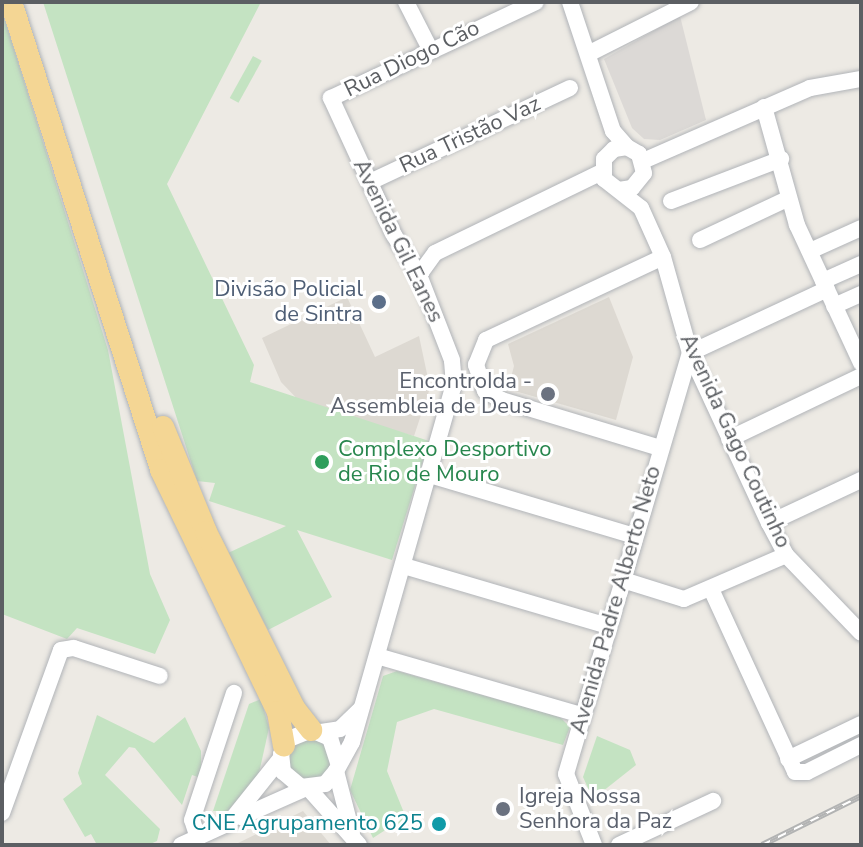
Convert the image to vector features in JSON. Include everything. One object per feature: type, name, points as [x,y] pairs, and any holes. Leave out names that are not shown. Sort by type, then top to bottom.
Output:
[{"type":"highway","points":[[11,2],[161,470],[278,712],[282,752]]},
{"type":"highway","points":[[26,2],[173,454],[206,532],[294,708],[316,731]]},
{"type":"street","points":[[406,2],[430,49]]},
{"type":"street","name":"Rua Diogo Cão","points":[[331,98],[536,2]]},
{"type":"street","points":[[570,2],[590,53],[613,131],[610,182]]},
{"type":"street","points":[[590,53],[691,2]]},
{"type":"street","points":[[643,161],[810,88],[861,79]]},
{"type":"street","name":"Rua Tristão Vaz","points":[[370,182],[570,88]]},
{"type":"street","name":"Avenida Gil Eanes","points":[[331,98],[370,182],[419,275],[454,372],[452,397],[352,742],[337,767]]},
{"type":"street","points":[[764,107],[781,159],[787,199],[861,363]]},
{"type":"street","points":[[613,131],[643,161]]},
{"type":"street","points":[[610,152],[627,147]]},
{"type":"street","points":[[671,201],[781,159]]},
{"type":"street","points":[[419,275],[439,261],[610,182],[632,188],[642,180],[643,161]]},
{"type":"street","name":"Avenida Gago Coutinho","points":[[610,182],[641,208],[663,257],[690,353],[786,555],[858,627]]},
{"type":"street","points":[[700,240],[787,199]]},
{"type":"street","points":[[810,251],[861,228]]},
{"type":"street","points":[[660,448],[502,400],[485,391],[476,365],[486,340],[663,257]]},
{"type":"street","points":[[690,353],[861,264]]},
{"type":"street","points":[[834,306],[861,294]]},
{"type":"street","name":"Avenida Padre Alberto Neto","points":[[594,845],[566,774],[690,353]]},
{"type":"street","points":[[729,439],[861,376]]},
{"type":"street","points":[[430,475],[634,536]]},
{"type":"street","points":[[769,523],[861,480]]},
{"type":"street","points":[[623,580],[684,599],[786,555]]},
{"type":"street","points":[[404,566],[608,626]]},
{"type":"street","points":[[711,589],[788,759],[801,773],[861,745]]},
{"type":"street","points":[[2,813],[61,650],[74,648],[160,676]]},
{"type":"street","points":[[377,656],[582,715]]},
{"type":"street","points":[[198,838],[192,820],[234,693]]},
{"type":"street","points":[[229,823],[295,734],[340,729],[360,710]]},
{"type":"street","points":[[788,759],[861,724]]},
{"type":"street","points":[[316,731],[335,746],[337,767],[355,839]]},
{"type":"street","points":[[282,752],[288,779],[308,788],[355,839]]},
{"type":"street","points":[[181,845],[308,788],[325,784],[337,767]]},
{"type":"street","points":[[619,845],[713,801]]},
{"type":"shaded area","points":[[680,16],[706,120],[660,140],[644,139],[632,128],[604,59]]},
{"type":"shaded area","points":[[347,297],[375,357],[419,336],[430,388],[414,436],[305,407],[281,382],[262,338]]},
{"type":"shaded area","points":[[609,297],[633,357],[616,420],[508,389],[514,366],[508,344]]},
{"type":"shaded area","points":[[303,811],[331,845],[234,845]]},
{"type":"green space","points":[[43,2],[261,2],[167,184],[254,365],[250,382],[429,441],[392,560],[297,530],[332,597],[268,630],[228,553],[286,526],[209,501],[215,483],[197,481]]},
{"type":"green space","points":[[2,11],[108,350],[150,574],[170,620],[155,654],[77,628],[67,639],[2,614]]},
{"type":"green space","points":[[253,56],[262,61],[238,103],[230,98]]},
{"type":"green space","points":[[397,671],[560,717],[570,727],[563,745],[434,709],[397,722],[387,771],[409,825],[394,830],[390,827],[373,838],[350,790],[383,676]]},
{"type":"green space","points":[[261,699],[269,728],[259,773],[228,811],[213,811],[249,704]]},
{"type":"green space","points":[[97,715],[154,743],[185,717],[201,751],[201,778],[192,775],[182,805],[135,748],[129,747],[105,775],[160,829],[157,841],[148,845],[97,845],[91,834],[85,837],[63,799],[82,784],[78,773]]},
{"type":"green space","points":[[597,736],[630,750],[636,765],[593,799],[583,777]]},
{"type":"green space","points":[[309,739],[324,745],[330,760],[324,775],[309,781],[294,775],[288,760],[294,745]]},
{"type":"railway","points":[[762,845],[861,796]]},
{"type":"place","name":"Divisão Policial de Sintra","points":[[379,302]]},
{"type":"place","name":"EncontroIda - Assembleia de Deus","points":[[548,394]]},
{"type":"place","name":"Complexo Desportivo de Rio de Mouro","points":[[322,462]]},
{"type":"place","name":"Igreja Nossa Senhora da Paz","points":[[503,809]]},
{"type":"place","name":"CNE Agrupamento 625","points":[[439,824]]}]
